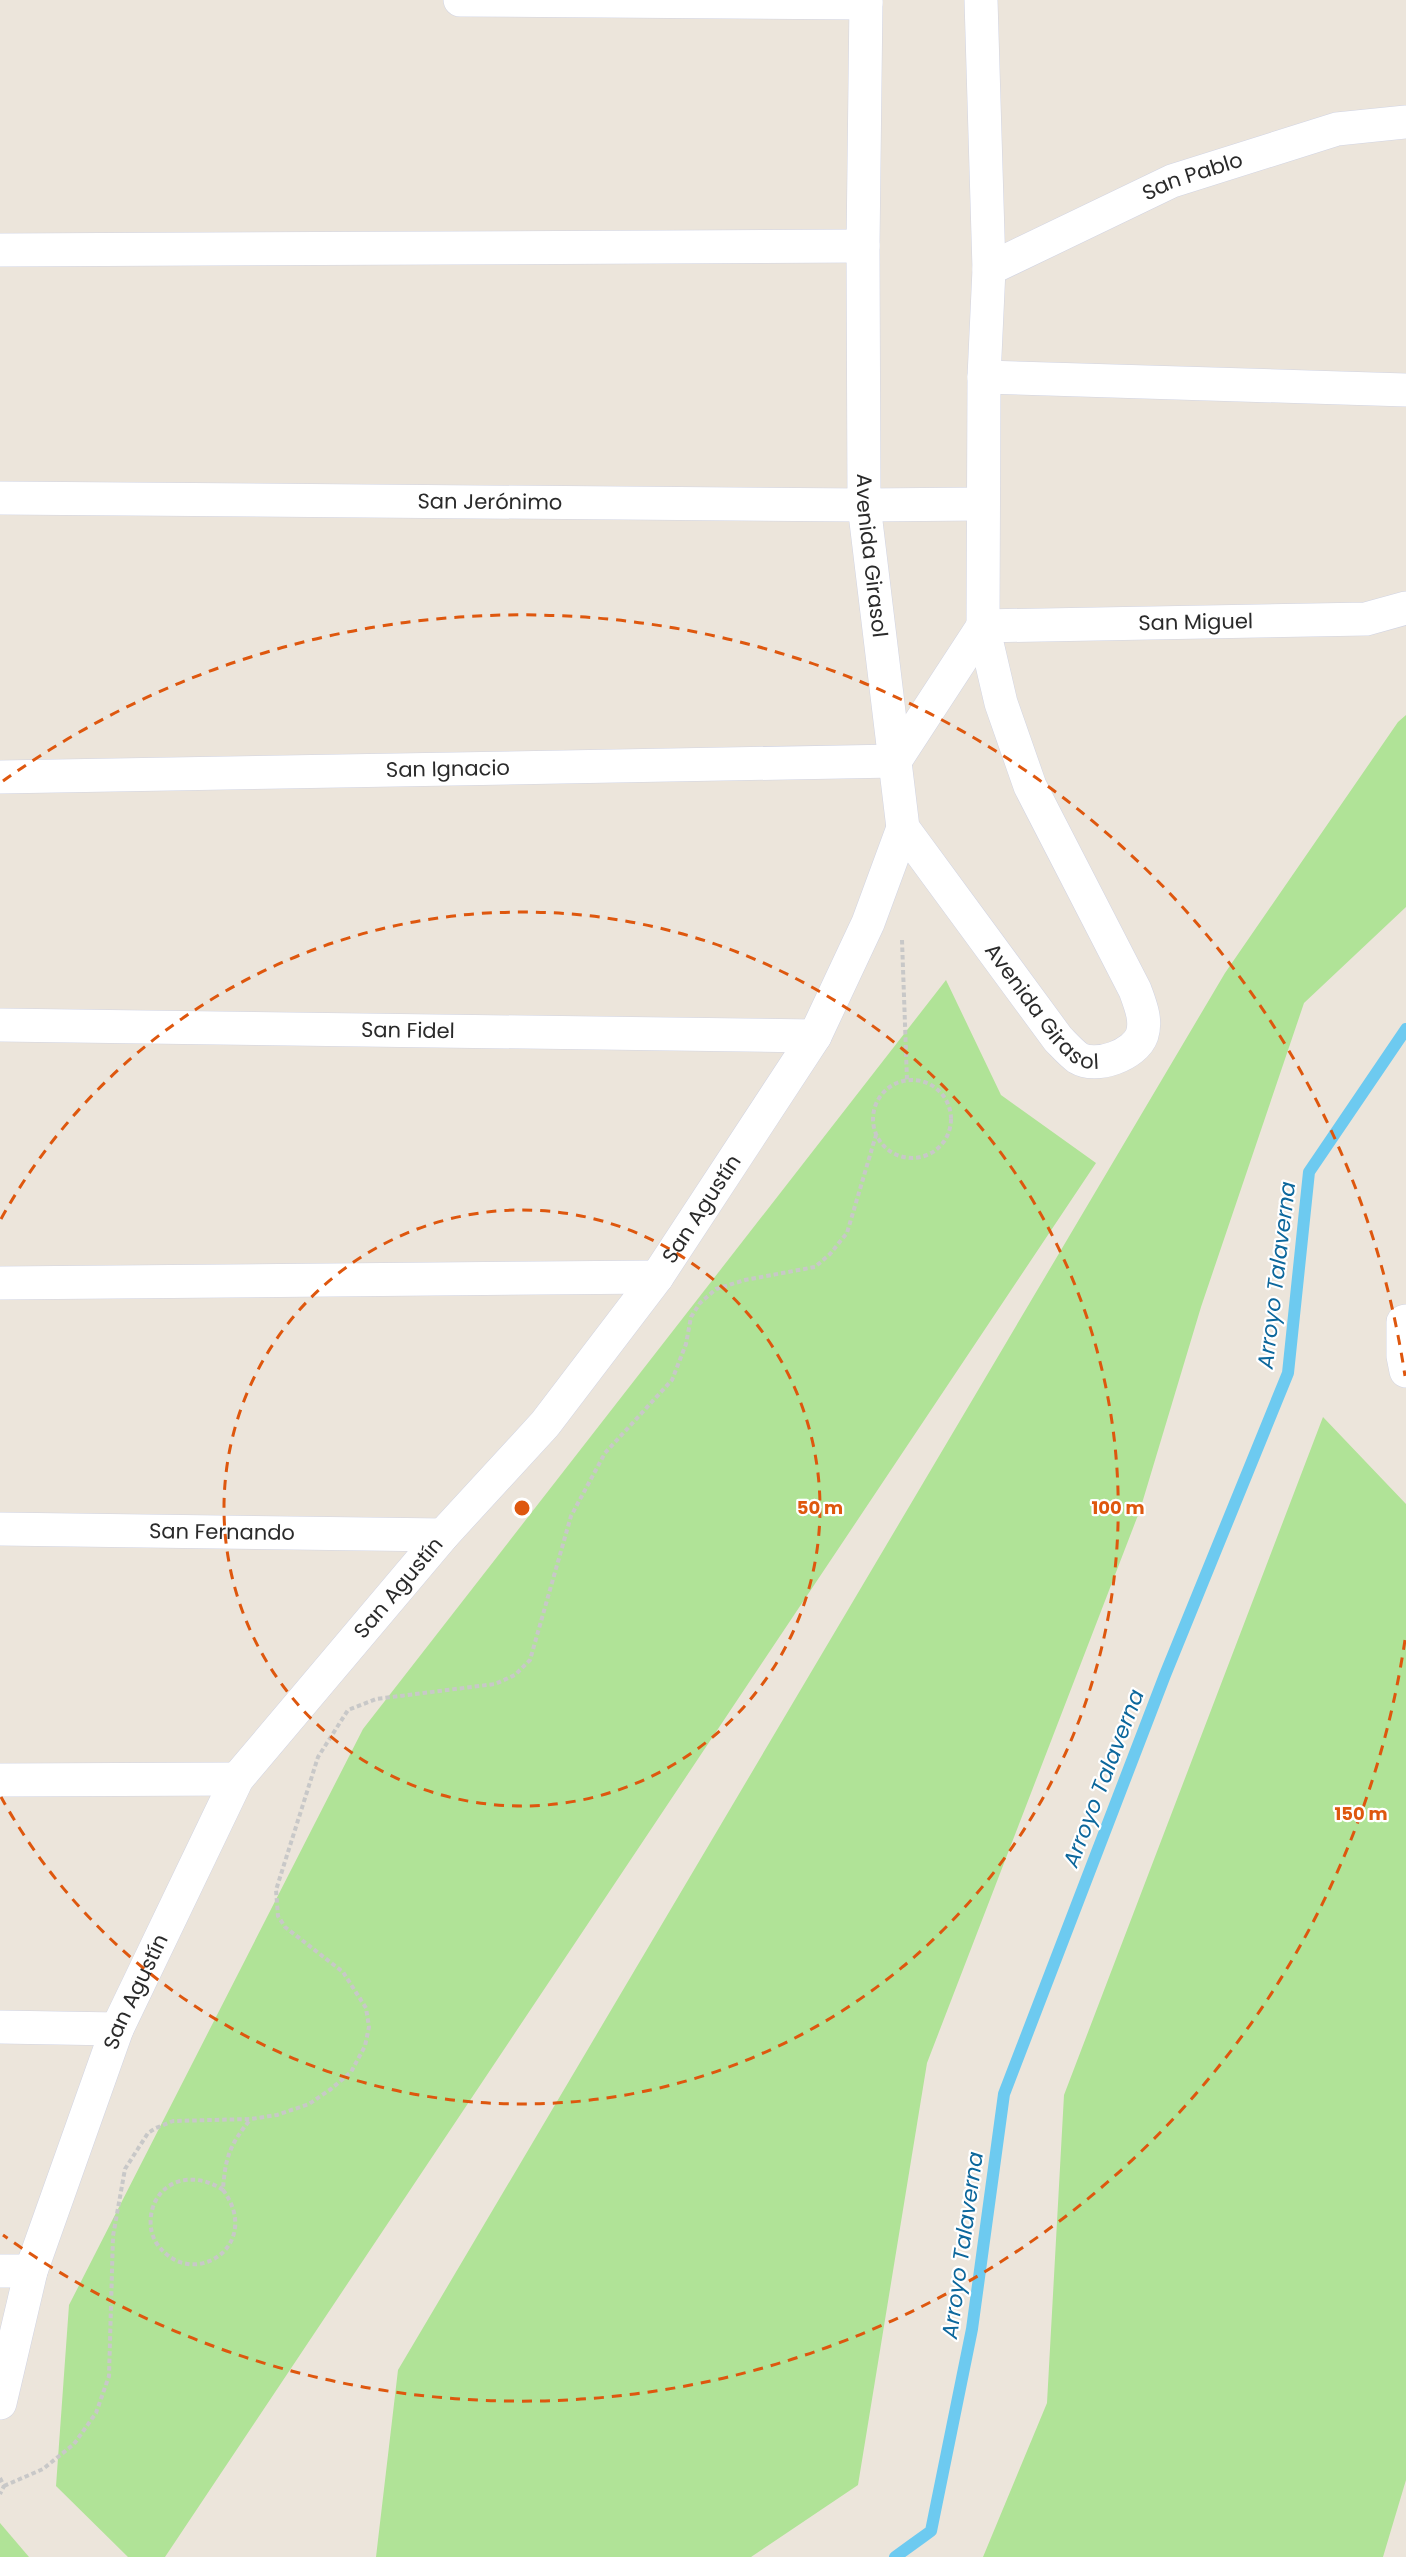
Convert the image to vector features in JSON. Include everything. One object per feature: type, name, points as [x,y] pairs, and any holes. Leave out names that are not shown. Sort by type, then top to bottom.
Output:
[{"type":"street","points":[[460,0],[866,1]]},
{"type":"street","name":"Avenida Girasol","points":[[866,1],[863,246],[864,505],[903,828],[1058,1039],[1080,1059],[1109,1062],[1129,1050],[1142,1036],[1143,1013],[1135,990],[1030,786],[1001,703],[983,626],[984,377],[989,269],[981,0]]},
{"type":"street","name":"San Pablo","points":[[989,269],[1172,181],[1337,129],[1406,122]]},
{"type":"street","points":[[0,250],[863,246]]},
{"type":"street","points":[[984,377],[1406,390]]},
{"type":"street","name":"San Jerónimo","points":[[0,498],[982,504]]},
{"type":"street","name":"San Miguel","points":[[983,626],[1366,619],[1406,608]]},
{"type":"street","points":[[896,761],[983,626]]},
{"type":"street","name":"San Ignacio","points":[[0,777],[896,761]]},
{"type":"street","name":"San Agustín","points":[[0,2403],[16,2271],[117,2029],[237,1779],[443,1535],[545,1424],[657,1277],[815,1036],[868,923],[903,828]]},
{"type":"street","name":"San Fidel","points":[[0,1025],[815,1036]]},
{"type":"street","points":[[0,1283],[657,1277]]},
{"type":"street","points":[[1406,1321],[1403,1322],[1403,1356],[1406,1371]]},
{"type":"street","name":"San Fernando","points":[[0,1528],[443,1535]]},
{"type":"street","points":[[0,1780],[237,1779]]},
{"type":"street","points":[[0,2027],[117,2029]]},
{"type":"path","points":[[903,930],[902,986],[907,1080]]},
{"type":"path","points":[[907,1080],[922,1081],[935,1087],[945,1097],[951,1111],[951,1125],[946,1139],[937,1150],[924,1157],[910,1158],[889,1151],[883,1147],[876,1134],[872,1120],[875,1106],[882,1094],[893,1085],[907,1080]]},
{"type":"path","points":[[0,2494],[4,2486],[43,2469],[74,2444],[96,2413],[109,2376],[113,2236],[125,2169],[148,2133],[173,2121],[250,2119],[277,2115],[309,2104],[332,2089],[351,2072],[365,2046],[369,2027],[366,2008],[343,1972],[285,1927],[278,1916],[276,1890],[318,1757],[342,1719],[348,1710],[376,1699],[495,1684],[515,1675],[530,1660],[571,1516],[605,1453],[672,1380],[686,1344],[691,1317],[700,1303],[716,1289],[745,1280],[815,1267],[830,1254],[847,1233],[876,1134]]},
{"type":"path","points":[[223,2190],[210,2181],[196,2178],[181,2180],[168,2187],[157,2198],[151,2212],[150,2226],[155,2241],[164,2253],[176,2261],[191,2264],[206,2263],[220,2256],[230,2245],[236,2231],[236,2216],[232,2202],[223,2190],[227,2157],[234,2139],[250,2119]]},
{"type":"path","points":[[0,2478],[4,2486]]},
{"type":"green space","points":[[1406,715],[1406,907],[1304,1003],[1201,1307],[1140,1510],[927,2063],[858,2485],[751,2557],[376,2557],[398,2370],[1225,973],[1398,722]]},
{"type":"green space","points":[[946,980],[1001,1095],[1096,1163],[165,2557],[128,2557],[56,2486],[69,2305],[363,1729]]},
{"type":"green space","points":[[1323,1417],[1406,1504],[1406,2480],[1383,2557],[983,2557],[1047,2403],[1064,2095]]},
{"type":"green space","points":[[0,2523],[29,2557],[0,2557]]},
{"type":"waterway","name":"Arroyo Talaverna","points":[[895,2557],[931,2531],[972,2329],[1004,2094],[1165,1675],[1288,1373],[1309,1172],[1406,1029]]}]
